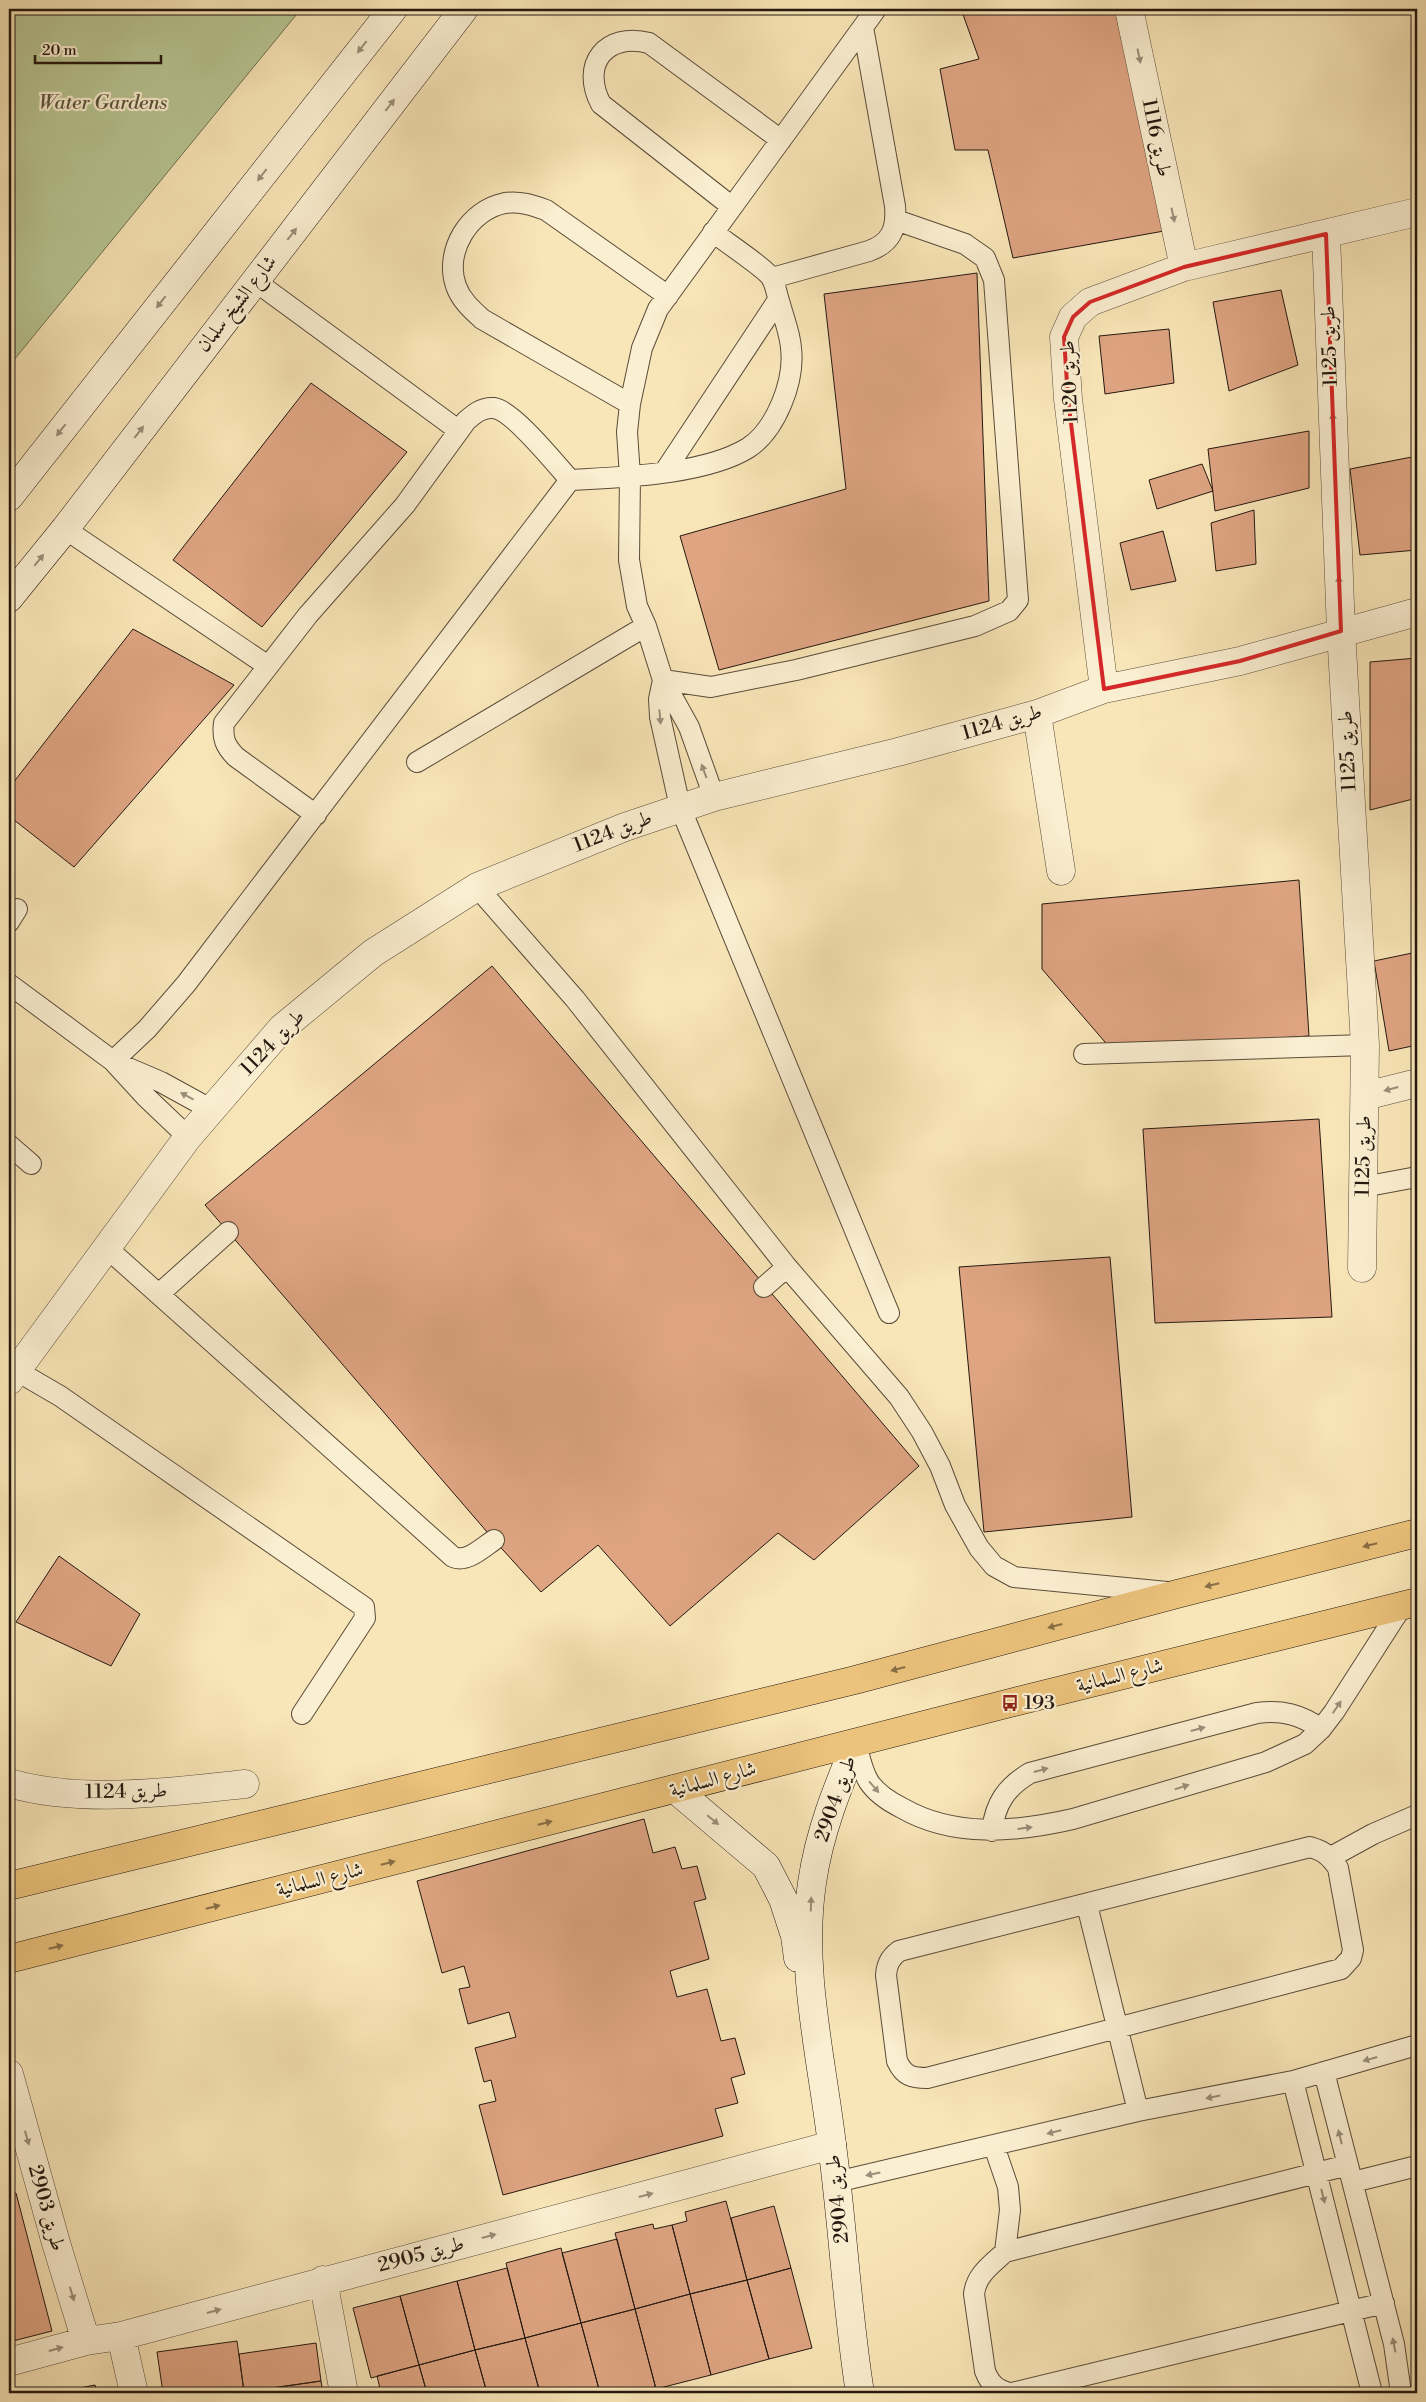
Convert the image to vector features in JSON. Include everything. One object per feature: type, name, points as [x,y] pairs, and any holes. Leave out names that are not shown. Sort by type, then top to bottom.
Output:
[{"type":"main road","points":[[9,1886],[855,1680],[1177,1594],[1417,1533]]},
{"type":"main road","name":"شارع السلمانية","points":[[9,1960],[856,1743],[1410,1604]]},
{"type":"street","points":[[10,491],[392,9]]},
{"type":"street","name":"شارع الشيخ سلمان","points":[[9,598],[65,529],[464,9]]},
{"type":"street","name":"طريق 1116","points":[[1129,9],[1184,267]]},
{"type":"street","name":"طريق 1120","points":[[1104,689],[1068,399],[1064,337],[1073,317],[1090,302],[1184,267],[1417,212]]},
{"type":"street","name":"طريق 1125","points":[[1326,234],[1341,631],[1365,1045],[1362,1268]]},
{"type":"street","name":"طريق 1124","points":[[13,1376],[108,1249],[188,1137],[282,1028],[373,953],[477,887],[625,826],[714,797],[898,752],[1037,714],[1104,689],[1240,661],[1341,631],[1417,612]]},
{"type":"street","points":[[1037,714],[1061,871]]},
{"type":"street","points":[[1365,1096],[1417,1082]]},
{"type":"street","name":"طريق 2904","points":[[856,1743],[824,1824],[812,1884],[809,1945],[812,2005],[832,2145],[860,2393]]},
{"type":"street","name":"طريق 1124","points":[[9,1783],[28,1789],[74,1794],[168,1792],[244,1784]]},
{"type":"street","name":"طريق 2904","points":[[675,1789],[766,1866],[783,1898],[795,1936],[800,1972],[812,2005]]},
{"type":"street","name":"طريق 2903","points":[[9,2074],[56,2243],[86,2341]]},
{"type":"street","name":"طريق 2905","points":[[9,2362],[86,2341],[121,2336],[323,2280],[832,2145]]},
{"type":"street","points":[[323,2280],[344,2393]]},
{"type":"street","points":[[121,2336],[134,2393]]},
{"type":"lane","points":[[714,797],[689,727],[663,680],[646,626],[637,606],[629,560],[630,476],[627,432],[630,404],[642,348],[658,309],[876,9]]},
{"type":"lane","points":[[772,278],[882,246],[891,234],[896,220],[863,27]]},
{"type":"lane","points":[[732,206],[601,104],[594,91],[592,76],[596,61],[601,54],[606,48],[619,40],[635,39],[650,43],[781,140]]},
{"type":"lane","points":[[630,404],[482,319],[471,309],[466,304],[456,285],[453,264],[457,243],[468,225],[484,211],[504,204],[526,203],[546,210],[668,296]]},
{"type":"lane","points":[[663,680],[711,687],[768,676],[975,626],[1009,611],[1018,600],[994,280],[985,258],[965,244],[896,220]]},
{"type":"lane","points":[[113,1062],[147,1029],[176,996],[570,480],[630,476],[665,471],[720,459],[748,448],[771,424],[785,396],[790,380],[791,349],[772,278],[713,232]]},
{"type":"lane","points":[[255,281],[458,430]]},
{"type":"lane","points":[[665,471],[778,300]]},
{"type":"lane","points":[[316,815],[236,757],[227,748],[222,736],[224,723],[230,712],[308,615],[405,505],[458,430],[478,411],[494,408],[509,414],[570,480]]},
{"type":"lane","points":[[65,529],[268,666]]},
{"type":"lane","points":[[417,762],[646,626]]},
{"type":"lane","points":[[663,680],[659,699],[660,718],[680,807],[888,1312]]},
{"type":"lane","points":[[477,887],[575,999],[787,1267],[899,1397],[922,1432],[960,1514],[979,1548],[994,1566],[1014,1577],[1177,1594]]},
{"type":"lane","points":[[9,984],[113,1062],[188,1137]]},
{"type":"lane","points":[[1084,1054],[1365,1045]]},
{"type":"lane","points":[[113,1062],[132,1068],[212,1110]]},
{"type":"lane","points":[[9,1145],[31,1164]]},
{"type":"lane","points":[[1364,1187],[1417,1177]]},
{"type":"lane","points":[[159,1294],[228,1232]]},
{"type":"lane","points":[[108,1249],[453,1557],[458,1559],[466,1558],[494,1540]]},
{"type":"lane","points":[[764,1287],[787,1267]]},
{"type":"lane","points":[[13,1376],[60,1396],[364,1607],[365,1618],[302,1714]]},
{"type":"lane","points":[[856,1743],[870,1782],[887,1800],[921,1820],[966,1829],[992,1831],[1040,1826],[1073,1820],[1266,1762],[1305,1744],[1320,1729],[1410,1604]]},
{"type":"lane","points":[[992,1831],[994,1815],[1000,1801],[1008,1789],[1030,1773],[1258,1713],[1275,1711],[1292,1714],[1307,1720],[1320,1729]]},
{"type":"lane","points":[[1331,1857],[1373,1834],[1417,1815]]},
{"type":"lane","points":[[1298,1849],[1322,1850],[1331,1857],[1338,1868],[1353,1943],[1352,1958],[1347,1964],[1333,1972],[927,2078],[909,2076],[901,2070],[897,2062],[886,1975],[891,1957],[899,1951],[1087,1905],[1298,1849]]},
{"type":"lane","points":[[1087,1905],[1138,2111]]},
{"type":"lane","points":[[836,2182],[1138,2111],[1294,2081],[1417,2045]]},
{"type":"lane","points":[[1324,2072],[1394,2344],[1401,2393]]},
{"type":"lane","points":[[1294,2081],[1372,2393]]},
{"type":"lane","points":[[994,2146],[1008,2187],[1010,2210],[1005,2252]]},
{"type":"lane","points":[[1384,2303],[1011,2393],[999,2390],[989,2382],[985,2371],[974,2294],[975,2283],[981,2274],[1005,2252],[1317,2173],[1350,2173],[1417,2166]]},
{"type":"highlighted area","points":[[1326,234],[1341,631],[1240,661],[1104,689],[1068,399],[1064,337],[1073,317],[1090,302],[1184,267]]},
{"type":"green space","name":"Water Gardens","points":[[9,9],[301,9],[9,366]]},
{"type":"building","points":[[961,9],[1115,9],[1164,231],[1013,258],[988,150],[955,150],[940,69],[979,59]]},
{"type":"building","points":[[977,273],[989,601],[719,670],[680,536],[846,489],[824,294]]},
{"type":"building","points":[[1281,290],[1298,365],[1229,391],[1213,302]]},
{"type":"building","points":[[1169,329],[1174,383],[1105,394],[1099,336]]},
{"type":"building","points":[[311,383],[407,452],[262,627],[173,560]]},
{"type":"building","points":[[1309,431],[1309,488],[1215,511],[1208,449]]},
{"type":"building","points":[[1417,456],[1417,550],[1360,555],[1350,469]]},
{"type":"building","points":[[1202,464],[1213,491],[1157,509],[1149,480]]},
{"type":"building","points":[[1254,510],[1256,564],[1216,571],[1211,523]]},
{"type":"building","points":[[1163,531],[1176,581],[1131,590],[1120,543]]},
{"type":"building","points":[[133,629],[234,685],[74,867],[9,816],[9,788]]},
{"type":"building","points":[[1417,658],[1417,798],[1370,810],[1370,662]]},
{"type":"building","points":[[1299,880],[1309,1036],[1111,1049],[1042,969],[1042,904]]},
{"type":"building","points":[[1417,952],[1417,1045],[1389,1051],[1374,961]]},
{"type":"building","points":[[492,966],[919,1466],[814,1560],[778,1533],[670,1626],[598,1545],[541,1592],[205,1205]]},
{"type":"building","points":[[1319,1119],[1332,1317],[1155,1323],[1143,1129]]},
{"type":"building","points":[[1110,1257],[1132,1517],[984,1532],[959,1267]]},
{"type":"building","points":[[59,1556],[140,1614],[111,1666],[16,1622]]},
{"type":"building","points":[[644,1819],[653,1853],[675,1847],[682,1869],[697,1866],[706,1899],[694,1902],[709,1959],[670,1971],[677,1997],[707,1989],[721,2041],[735,2038],[745,2074],[731,2078],[738,2103],[715,2109],[723,2136],[503,2195],[479,2105],[496,2101],[491,2080],[484,2082],[475,2048],[516,2037],[509,2012],[468,2024],[459,1989],[470,1987],[464,1966],[442,1973],[417,1881]]},
{"type":"building","points":[[16,2193],[52,2331],[9,2342],[9,2195]]},
{"type":"building","points":[[726,2201],[747,2280],[690,2294],[672,2225],[687,2221],[685,2212]]},
{"type":"building","points":[[774,2206],[791,2268],[747,2280],[731,2218]]},
{"type":"building","points":[[653,2224],[654,2229],[672,2225],[690,2294],[635,2309],[615,2233]]},
{"type":"building","points":[[617,2239],[635,2309],[581,2323],[562,2253]]},
{"type":"building","points":[[561,2248],[581,2323],[525,2338],[506,2263]]},
{"type":"building","points":[[507,2268],[525,2338],[475,2350],[457,2281]]},
{"type":"building","points":[[791,2268],[812,2348],[769,2359],[747,2280]]},
{"type":"building","points":[[747,2280],[769,2359],[711,2375],[690,2294]]},
{"type":"building","points":[[457,2281],[475,2350],[419,2365],[400,2296]]},
{"type":"building","points":[[690,2294],[711,2375],[656,2389],[635,2309]]},
{"type":"building","points":[[400,2296],[419,2365],[371,2378],[353,2308]]},
{"type":"building","points":[[635,2309],[656,2389],[639,2393],[600,2393],[581,2323]]},
{"type":"building","points":[[581,2323],[600,2393],[540,2393],[525,2338]]},
{"type":"building","points":[[525,2338],[540,2393],[487,2393],[475,2350]]},
{"type":"building","points":[[237,2341],[244,2392],[163,2393],[157,2352]]},
{"type":"building","points":[[316,2343],[321,2381],[244,2392],[239,2354]]},
{"type":"building","points":[[475,2350],[487,2393],[427,2393],[419,2365]]},
{"type":"building","points":[[419,2365],[427,2393],[381,2393],[377,2376]]},
{"type":"building","points":[[321,2381],[323,2393],[244,2393],[244,2392]]},
{"type":"building","points":[[95,2385],[97,2393],[54,2393]]},
{"type":"place","name":"193","points":[[1010,1703]]}]
